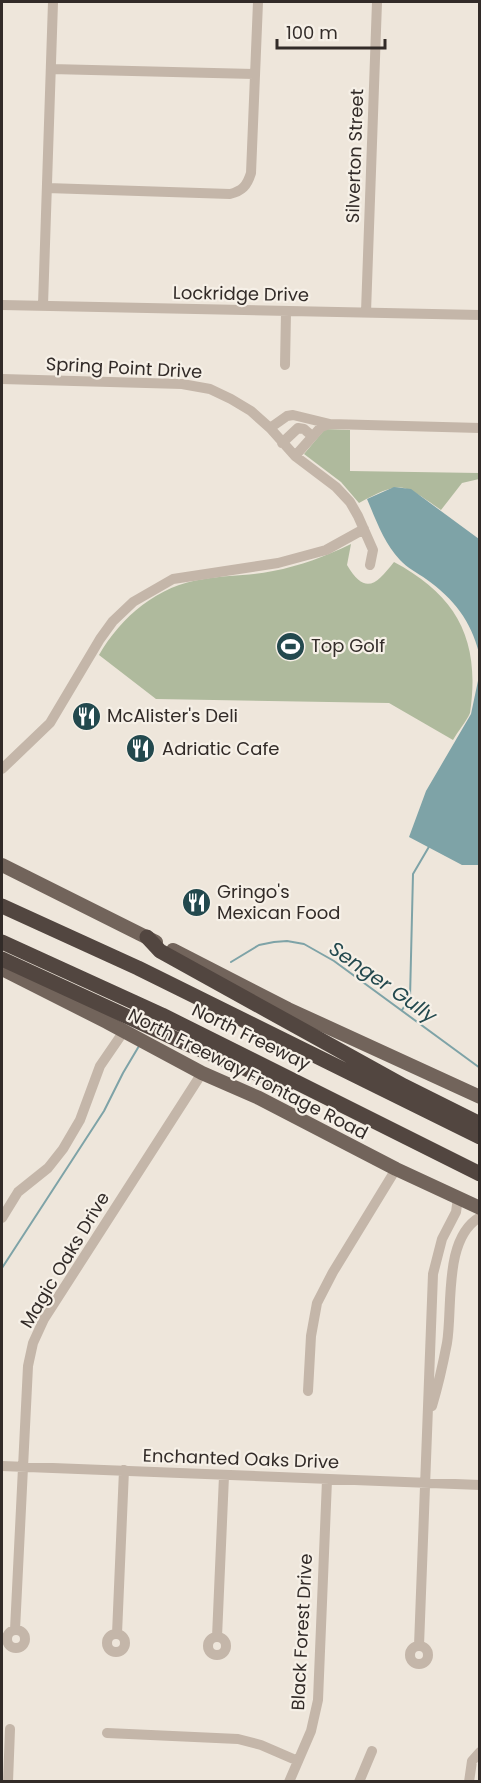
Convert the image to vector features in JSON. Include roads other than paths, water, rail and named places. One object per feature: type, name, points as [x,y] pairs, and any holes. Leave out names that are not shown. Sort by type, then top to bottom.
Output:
[{"type":"highway","name":"North Freeway","points":[[2,906],[138,968],[480,1137]]},
{"type":"highway","points":[[147,937],[160,951],[404,1086],[480,1124]]},
{"type":"highway","name":"North Freeway","points":[[2,942],[162,1015],[480,1174]]},
{"type":"highway","points":[[2,959],[176,1039],[297,1091],[377,1131],[396,1131]]},
{"type":"main road","points":[[2,865],[288,1009],[480,1097]]},
{"type":"main road","name":"North Freeway Frontage Road","points":[[2,969],[202,1073],[259,1098],[396,1169],[480,1208]]},
{"type":"street","points":[[43,305],[53,2]]},
{"type":"street","points":[[47,188],[230,194],[246,186],[251,173],[258,2]]},
{"type":"street","name":"Silverton Street","points":[[366,312],[377,2]]},
{"type":"street","points":[[51,69],[254,74]]},
{"type":"street","name":"Lockridge Drive","points":[[2,305],[480,315]]},
{"type":"street","points":[[285,365],[286,312]]},
{"type":"street","name":"Spring Point Drive","points":[[2,379],[182,384],[210,389],[231,399],[251,411],[295,456],[350,502],[373,550],[370,565]]},
{"type":"street","points":[[270,428],[287,416],[293,415],[330,424],[480,428]]},
{"type":"street","points":[[295,456],[321,427],[330,424]]},
{"type":"street","points":[[282,443],[298,428],[304,429],[312,436]]},
{"type":"street","points":[[2,769],[50,723],[113,621],[134,602],[173,579],[278,563],[326,550],[364,529]]},
{"type":"street","points":[[2,1218],[18,1192],[48,1168],[66,1144],[80,1120],[100,1066],[124,1031]]},
{"type":"street","name":"Magic Oaks Drive","points":[[15,1630],[28,1366],[38,1333],[202,1073]]},
{"type":"street","points":[[309,1391],[311,1336],[317,1304],[333,1272],[396,1169]]},
{"type":"street","points":[[419,1646],[429,1418],[431,1307],[436,1261],[449,1224],[456,1212],[458,1198]]},
{"type":"street","points":[[429,1418],[447,1343],[454,1264],[464,1234],[469,1226],[480,1217]]},
{"type":"street","points":[[449,1224],[458,1222],[464,1234]]},
{"type":"street","points":[[431,1307],[450,1307]]},
{"type":"street","name":"Enchanted Oaks Drive","points":[[2,1466],[480,1485]]},
{"type":"street","points":[[117,1634],[124,1470]]},
{"type":"street","points":[[217,1637],[224,1476]]},
{"type":"street","name":"Black Forest Drive","points":[[290,1782],[311,1731],[318,1700],[327,1479]]},
{"type":"street","points":[[8,1782],[10,1729]]},
{"type":"street","points":[[107,1733],[238,1739],[261,1745],[298,1761]]},
{"type":"street","points":[[359,1782],[372,1751]]},
{"type":"street","points":[[469,1782],[472,1761],[480,1752]]},
{"type":"water","points":[[394,487],[411,489],[479,539],[479,653],[466,621],[453,603],[445,594],[403,563],[389,546],[381,531],[367,499]]},
{"type":"water","points":[[479,676],[479,865],[462,865],[409,837],[426,791],[471,714]]},
{"type":"waterway","points":[[402,1010],[410,998],[413,874],[430,845]]},
{"type":"waterway","name":"Senger Gully","points":[[231,962],[259,945],[287,941],[304,944],[334,961],[480,1068]]},
{"type":"waterway","name":"Senger Gully","points":[[2,1268],[104,1111],[139,1046]]},
{"type":"place","name":"Top Golf","points":[[290,646]]},
{"type":"place","name":"McAlister's Deli","points":[[86,716]]},
{"type":"place","name":"Adriatic Cafe","points":[[141,749]]},
{"type":"place","name":"Gringo's Mexican Food","points":[[196,902]]}]
